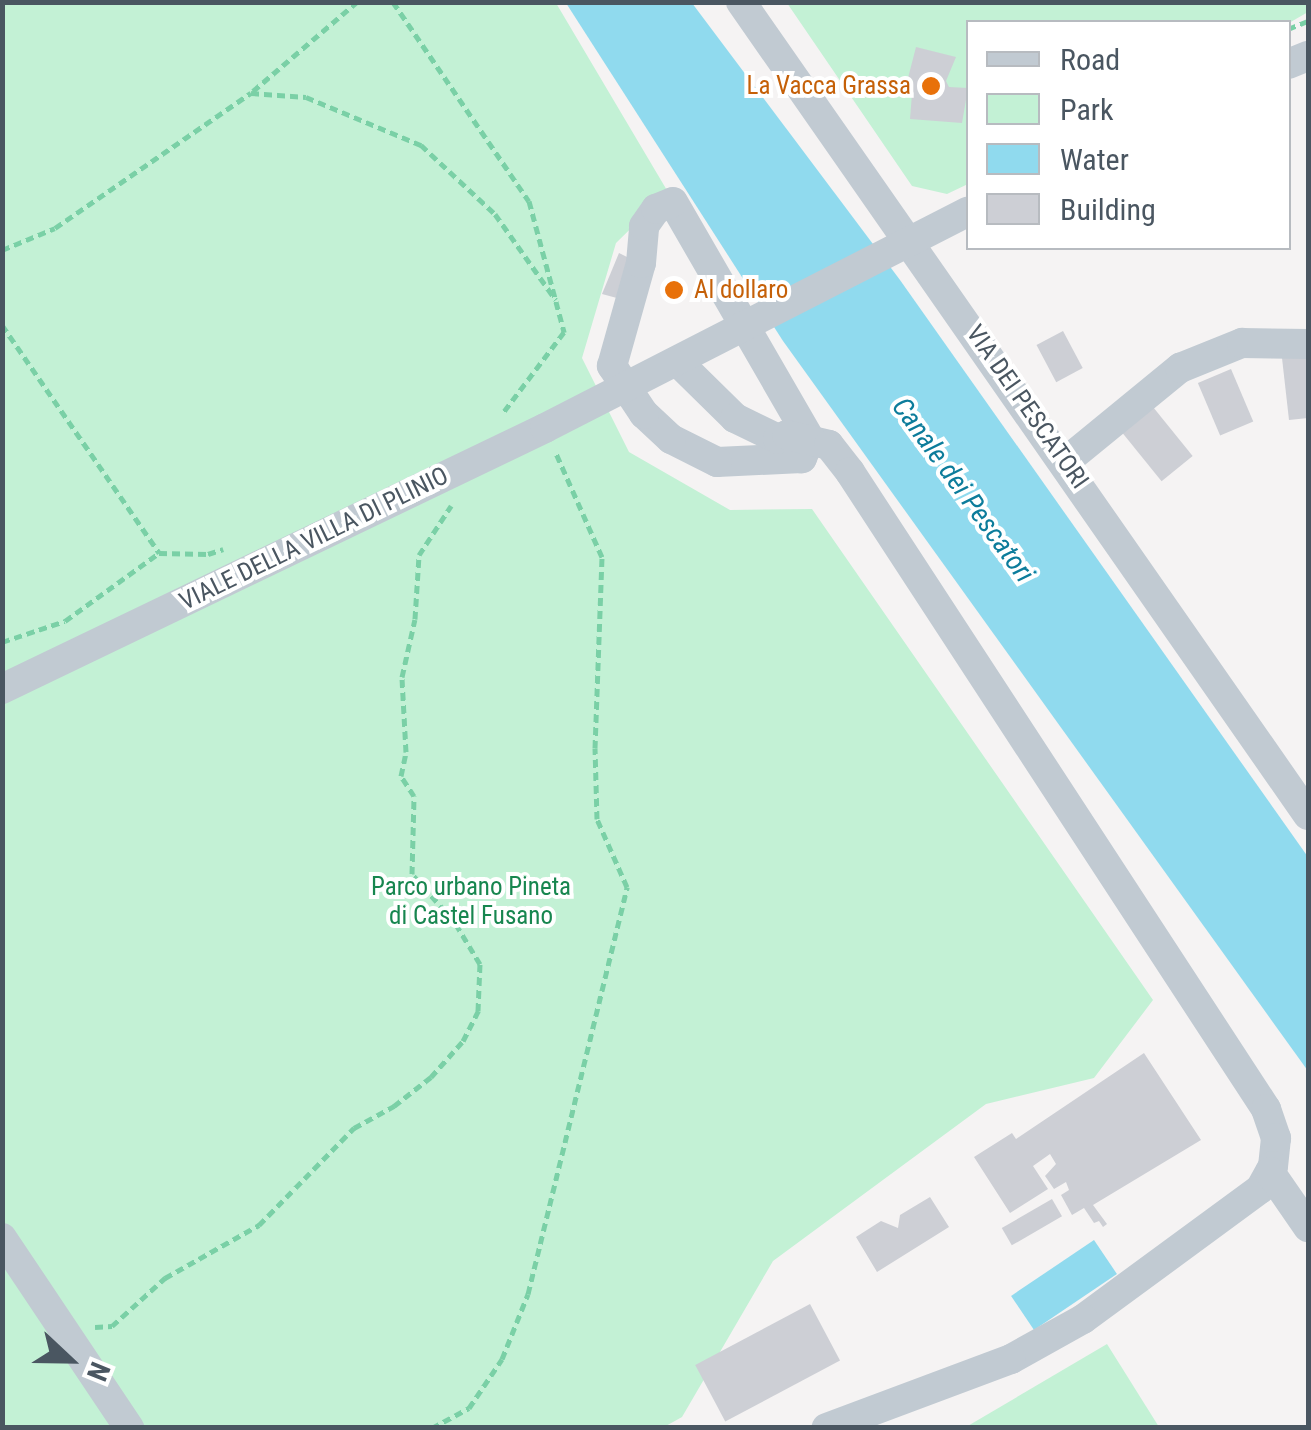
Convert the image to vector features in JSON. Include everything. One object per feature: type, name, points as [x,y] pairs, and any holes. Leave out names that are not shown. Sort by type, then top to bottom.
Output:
[{"type":"street","name":"VIA DEI PESCATORI","points":[[741,2],[901,244],[1065,462],[1308,815]]},
{"type":"street","points":[[673,202],[750,326],[810,438],[802,458],[744,464],[717,462],[671,439],[644,414],[625,387],[612,366],[641,263],[644,226],[656,209],[673,202]]},
{"type":"street","name":"VIALE DELLA VILLA DI PLINIO","points":[[2,690],[544,428],[966,213]]},
{"type":"street","points":[[1065,462],[1180,368],[1242,342],[1308,344]]},
{"type":"street","points":[[677,361],[708,396],[745,424],[778,439],[786,435],[799,441],[810,438],[829,446],[850,472],[1266,1108],[1276,1138],[1270,1172],[1251,1198],[1049,1340],[990,1368],[826,1428]]},
{"type":"street","points":[[1270,1172],[1308,1227]]},
{"type":"street","points":[[2,1238],[129,1428]]},
{"type":"path","points":[[2,250],[55,228],[251,93],[357,2]]},
{"type":"path","points":[[393,2],[530,201],[564,332],[502,414]]},
{"type":"path","points":[[251,93],[306,97],[421,145],[495,214],[556,300]]},
{"type":"path","points":[[2,325],[158,553]]},
{"type":"path","points":[[432,1428],[469,1408],[502,1359],[528,1294],[627,886],[597,819],[595,748],[602,557],[544,428]]},
{"type":"path","points":[[79,1351],[88,1346],[92,1328],[112,1326],[164,1278],[258,1225],[354,1128],[394,1106],[430,1078],[463,1042],[478,1012],[480,964],[454,921],[412,874],[414,796],[401,776],[406,752],[402,677],[415,619],[419,555],[461,488],[454,471]]},
{"type":"green space","points":[[1308,2],[1308,12],[1291,22],[966,20],[966,185],[947,194],[912,186],[787,3]]},
{"type":"green space","name":"Parco urbano Pineta di Castel Fusano","points":[[3,3],[556,3],[668,192],[616,243],[582,358],[629,452],[730,510],[812,509],[1153,1000],[1094,1078],[986,1104],[773,1261],[682,1417],[664,1427],[3,1428]]},
{"type":"green space","points":[[1107,1344],[1159,1427],[966,1427]]},
{"type":"water","name":"Canale dei Pescatori","points":[[566,3],[692,3],[900,280],[1308,857],[1308,1071],[783,341]]},
{"type":"water","points":[[1094,1240],[1117,1274],[1034,1330],[1011,1296]]},
{"type":"building","name":"La Vacca Grassa","points":[[916,47],[956,57],[946,81],[949,87],[966,88],[962,123],[910,119],[913,81],[908,78]]},
{"type":"building","points":[[619,253],[641,264],[628,301],[602,294]]},
{"type":"building","points":[[1063,331],[1083,368],[1056,382],[1037,345]]},
{"type":"building","points":[[1308,356],[1308,418],[1289,420],[1282,358]]},
{"type":"building","points":[[1231,369],[1253,421],[1220,436],[1198,383]]},
{"type":"building","points":[[1153,407],[1193,456],[1162,481],[1122,432]]},
{"type":"building","points":[[1144,1053],[1201,1140],[1093,1205],[1107,1224],[1103,1227],[1099,1221],[1094,1223],[1084,1208],[1072,1215],[1061,1195],[1069,1190],[1066,1182],[1054,1189],[1045,1176],[1056,1164],[1050,1154],[1033,1166],[1048,1189],[1010,1213],[974,1157],[1012,1133],[1016,1139]]},
{"type":"building","points":[[930,1197],[949,1227],[877,1272],[856,1237],[881,1221],[898,1228],[900,1215]]},
{"type":"building","points":[[1052,1199],[1062,1216],[1012,1245],[1002,1228]]},
{"type":"building","points":[[810,1304],[840,1361],[725,1422],[695,1365]]},
{"type":"place","name":"La Vacca Grassa","points":[[931,86]]},
{"type":"place","name":"Al dollaro","points":[[674,290]]}]
